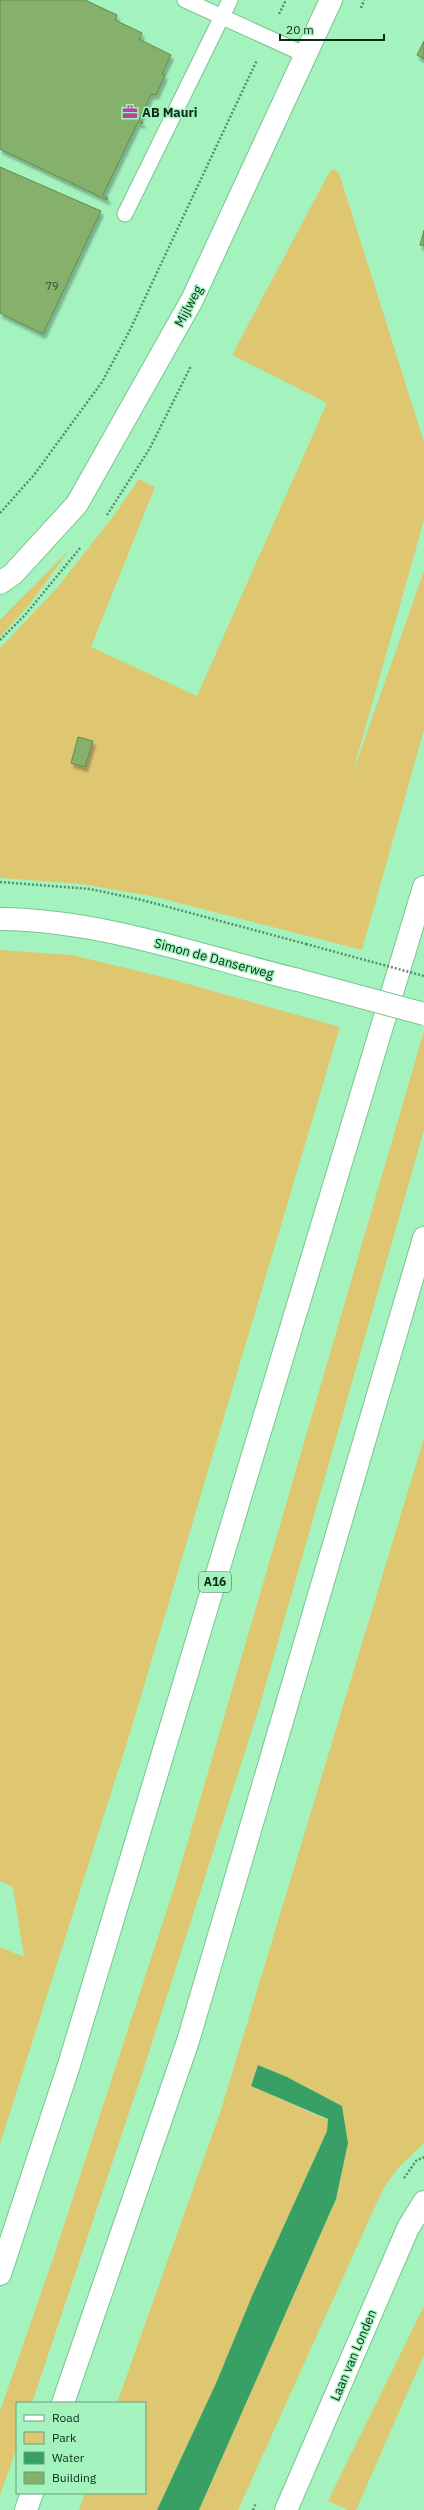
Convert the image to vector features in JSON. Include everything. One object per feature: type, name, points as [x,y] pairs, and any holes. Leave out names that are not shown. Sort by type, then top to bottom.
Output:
[{"type":"main road","name":"Mijlweg","points":[[0,583],[13,574],[78,504],[192,300],[331,0]]},
{"type":"main road","name":"A16","points":[[0,2274],[69,2065],[424,887]]},
{"type":"main road","name":"Simon de Danserweg","points":[[0,919],[37,919],[172,946],[424,1014]]},
{"type":"main road","points":[[63,2402],[188,2041],[424,1238]]},
{"type":"main road","name":"Laan van Londen","points":[[286,2510],[408,2228],[424,2202]]},
{"type":"main road","points":[[26,2510],[32,2494]]},
{"type":"lane","points":[[186,0],[268,39],[306,55]]},
{"type":"lane","points":[[125,214],[230,0]]},
{"type":"path","points":[[0,513],[48,458],[102,382],[129,332],[286,0]]},
{"type":"path","points":[[0,882],[90,889],[142,900],[424,976]]},
{"type":"green space","points":[[334,169],[339,173],[424,442],[424,520],[352,775],[424,571],[424,730],[362,950],[156,897],[82,884],[0,878],[0,648],[56,589],[112,518],[139,479],[155,487],[91,647],[197,696],[327,403],[232,355],[330,171]]},
{"type":"green space","points":[[70,549],[29,605],[0,637],[0,620]]},
{"type":"green space","points":[[0,950],[72,955],[167,978],[340,1027],[130,1733],[0,2144],[0,1947],[24,1957],[13,1887],[0,1881]]},
{"type":"green space","points":[[424,1031],[424,1130],[260,1705],[143,2071],[32,2402],[16,2402],[16,2451],[0,2495],[0,2411],[54,2256],[176,1882]]},
{"type":"green space","points":[[424,1438],[424,2143],[399,2167],[383,2189],[238,2510],[199,2510],[336,2199],[348,2143],[342,2106],[287,2077],[258,2065],[251,2086],[328,2120],[327,2131],[252,2296],[217,2381],[157,2510],[79,2510],[85,2494],[146,2494],[146,2402],[117,2402],[220,2113]]},
{"type":"green space","points":[[424,2306],[424,2355],[356,2510],[348,2510],[328,2501]]},
{"type":"water","points":[[258,2065],[287,2077],[342,2106],[348,2143],[336,2199],[199,2510],[157,2510],[217,2381],[252,2296],[327,2131],[328,2119],[251,2086]]},
{"type":"building","points":[[0,0],[85,0],[117,15],[115,20],[142,33],[139,39],[171,55],[162,74],[165,75],[156,95],[151,94],[139,120],[143,122],[142,124],[138,122],[103,195],[108,198],[107,200],[0,149]]},
{"type":"building","points":[[424,41],[424,59],[417,55]]},
{"type":"building","points":[[0,167],[101,211],[43,334],[0,313]]},
{"type":"building","points":[[424,230],[424,246],[420,245]]},
{"type":"building","points":[[78,737],[93,741],[85,767],[71,763]]},
{"type":"place","name":"AB Mauri","points":[[130,112]]}]
